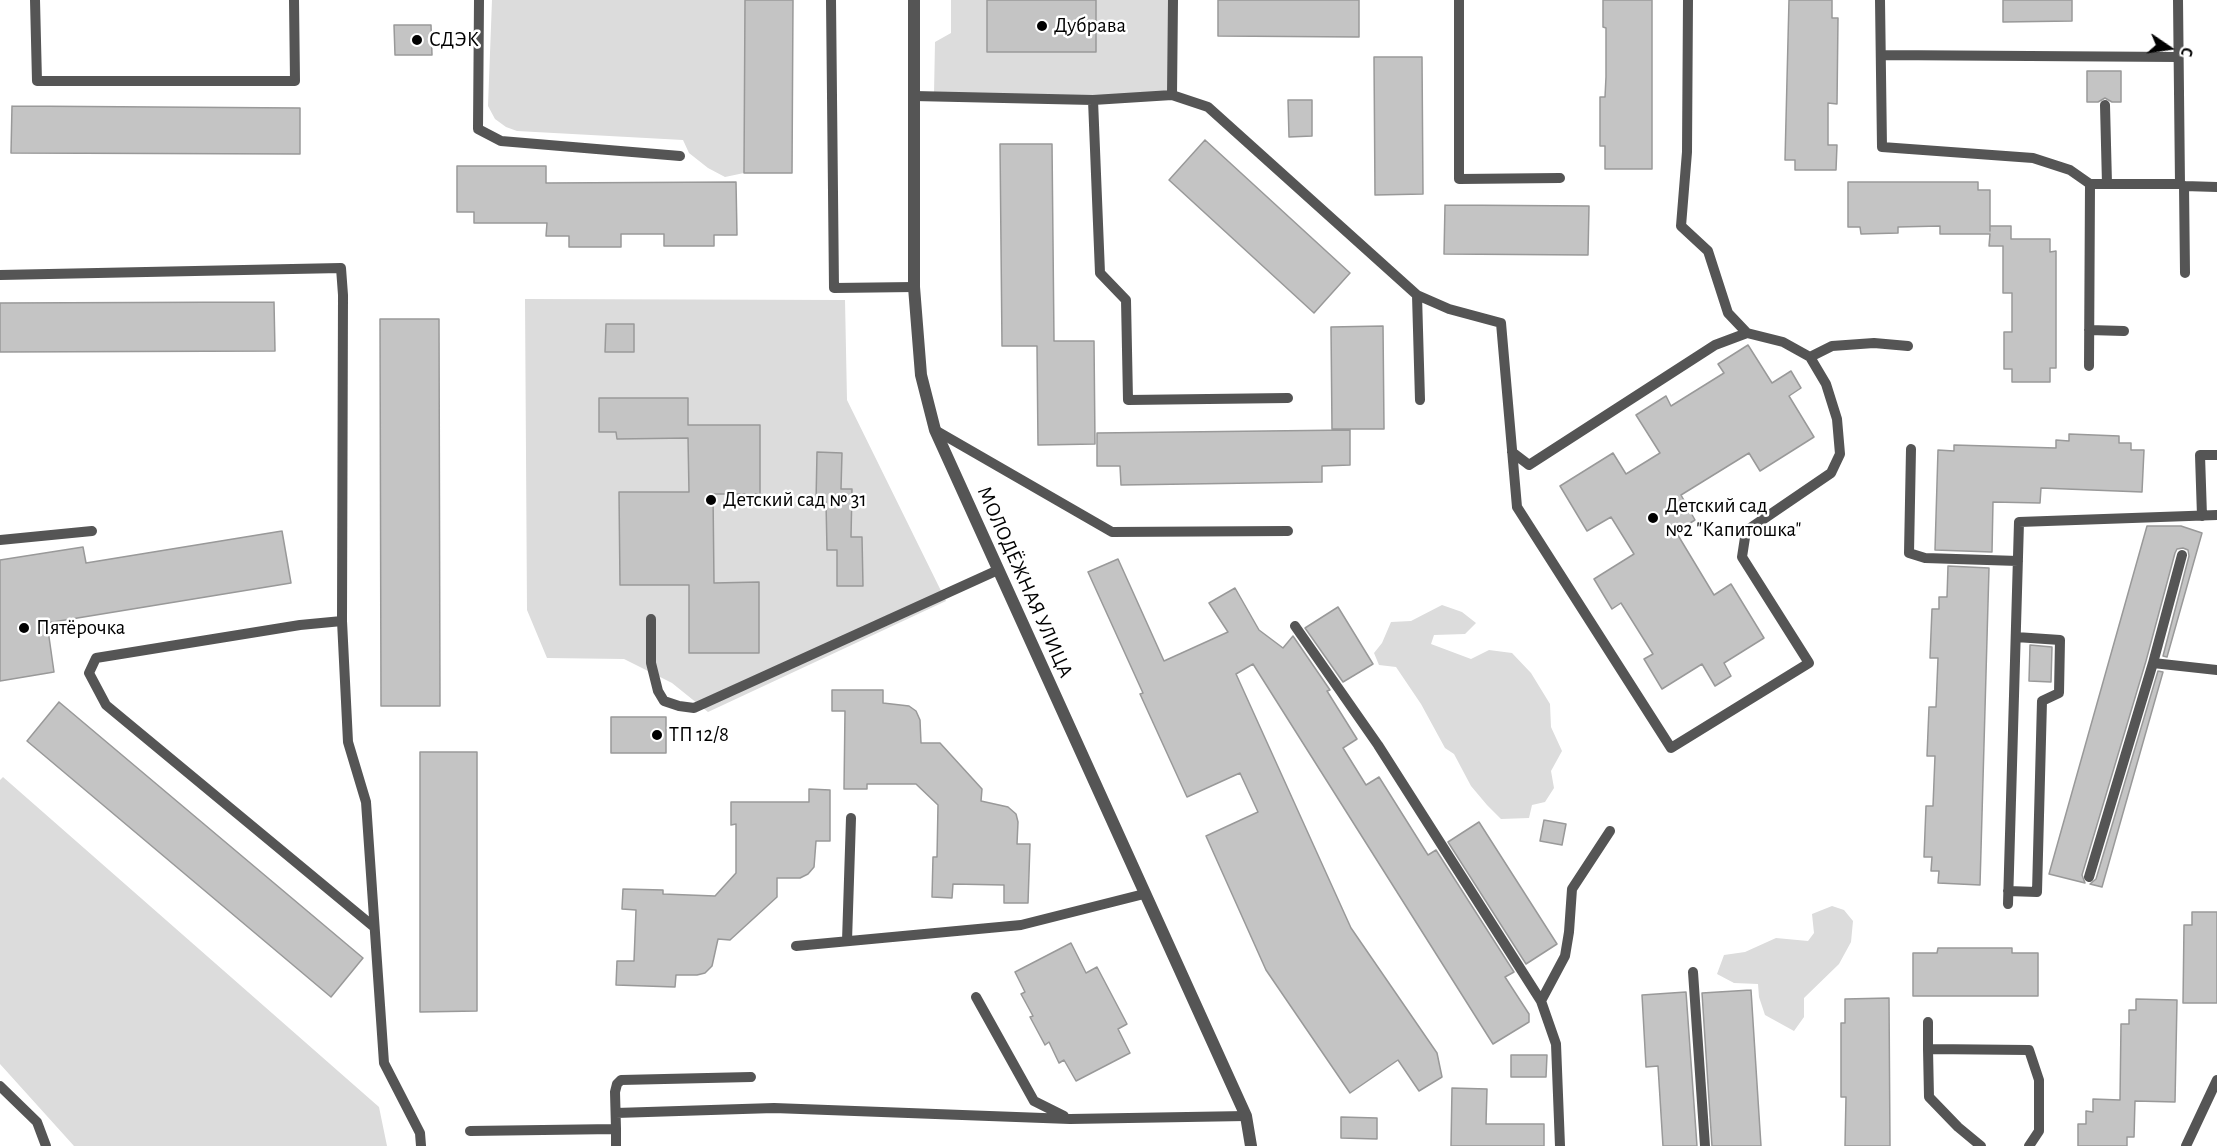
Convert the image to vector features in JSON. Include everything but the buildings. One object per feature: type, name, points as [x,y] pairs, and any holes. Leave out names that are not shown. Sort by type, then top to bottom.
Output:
[{"type":"street","name":"МОЛОДЁЖНАЯ УЛИЦА","points":[[914,0],[915,287],[921,375],[935,430],[1246,1116],[1251,1146]]},
{"type":"lane","points":[[35,0],[37,81],[295,81],[294,0]]},
{"type":"lane","points":[[479,0],[478,129],[501,141],[680,156]]},
{"type":"lane","points":[[831,0],[834,288],[915,287]]},
{"type":"lane","points":[[1172,95],[1173,0]]},
{"type":"lane","points":[[1459,0],[1459,179],[1560,178]]},
{"type":"lane","points":[[914,96],[1093,100],[1172,95],[1208,108],[1417,296],[1449,309],[1501,324],[1517,507],[1671,748],[1809,663],[1742,557],[1746,531],[1831,473],[1840,454],[1837,418],[1826,384],[1810,357],[1783,342],[1747,333],[1728,313],[1708,251],[1682,226],[1687,152],[1688,0]]},
{"type":"lane","points":[[1880,0],[1882,147],[1954,150],[2033,158],[2070,170],[2090,184],[2217,187]]},
{"type":"lane","points":[[2178,0],[2185,273]]},
{"type":"lane","points":[[1881,55],[2178,57]]},
{"type":"lane","points":[[1093,100],[1100,273],[1126,300],[1128,400],[1288,398]]},
{"type":"lane","points":[[2105,105],[2107,184]]},
{"type":"lane","points":[[2089,366],[2090,184]]},
{"type":"lane","points":[[0,275],[341,268],[343,295],[342,621],[348,742],[366,802],[384,1063],[420,1133],[421,1146]]},
{"type":"lane","points":[[1417,296],[1420,400]]},
{"type":"lane","points":[[2089,330],[2124,330]]},
{"type":"lane","points":[[1512,452],[1529,465],[1715,345],[1747,333]]},
{"type":"lane","points":[[1810,357],[1832,346],[1874,343],[1908,346]]},
{"type":"lane","points":[[935,430],[1112,532],[1288,531]]},
{"type":"lane","points":[[1911,449],[1909,553],[1925,558],[2018,561]]},
{"type":"lane","points":[[2202,516],[2200,455],[2217,455]]},
{"type":"lane","points":[[2008,903],[2019,522],[2217,515]]},
{"type":"lane","points":[[0,540],[92,531]]},
{"type":"lane","points":[[2089,877],[2182,555]]},
{"type":"lane","points":[[651,619],[651,663],[658,691],[664,701],[694,708],[998,570]]},
{"type":"lane","points":[[342,621],[300,625],[96,658],[89,673],[106,705],[374,927]]},
{"type":"lane","points":[[1295,626],[1378,745],[1541,1001],[1556,1044],[1560,1146]]},
{"type":"lane","points":[[2008,891],[2037,892],[2042,701],[2059,693],[2060,640],[2016,637]]},
{"type":"lane","points":[[2152,663],[2217,670]]},
{"type":"lane","points":[[847,941],[850,818]]},
{"type":"lane","points":[[1541,1001],[1565,956],[1572,889],[1610,831]]},
{"type":"lane","points":[[796,946],[1021,925],[1144,894]]},
{"type":"lane","points":[[1693,972],[1705,1146]]},
{"type":"lane","points":[[976,997],[1034,1101],[1070,1119]]},
{"type":"lane","points":[[1928,1022],[1929,1097],[1958,1127],[1981,1146]]},
{"type":"lane","points":[[1928,1049],[2030,1050],[2038,1080],[2039,1131],[2029,1146]]},
{"type":"lane","points":[[616,1146],[615,1092],[621,1080],[751,1077]]},
{"type":"lane","points":[[2186,1146],[2217,1080]]},
{"type":"lane","points":[[0,1086],[37,1122],[46,1146]]},
{"type":"lane","points":[[616,1113],[774,1108],[1070,1119],[1246,1116]]},
{"type":"lane","points":[[470,1131],[616,1129]]},
{"type":"shaded area","points":[[492,0],[745,0],[744,173],[725,177],[708,168],[689,153],[683,140],[517,131],[506,127],[495,119],[488,106]]},
{"type":"shaded area","points":[[951,0],[1173,0],[1172,95],[1093,100],[934,94],[935,42],[951,33]]},
{"type":"shaded area","name":"Детский сад № 31","points":[[525,299],[845,300],[847,400],[946,601],[708,712],[672,683],[624,659],[547,658],[527,610]]},
{"type":"shaded area","points":[[1442,605],[1462,612],[1476,623],[1465,634],[1434,635],[1431,644],[1471,659],[1489,650],[1512,653],[1531,673],[1550,704],[1551,727],[1562,751],[1551,771],[1554,788],[1545,802],[1532,805],[1529,818],[1501,819],[1487,805],[1471,786],[1454,754],[1445,748],[1421,704],[1396,667],[1379,665],[1374,653],[1382,643],[1391,622],[1411,621]]},
{"type":"shaded area","points":[[3,777],[379,1107],[387,1146],[74,1146],[0,1064],[0,780]]},
{"type":"shaded area","points":[[1832,906],[1844,910],[1853,921],[1851,942],[1839,964],[1804,998],[1804,1017],[1794,1031],[1765,1015],[1759,997],[1758,984],[1734,983],[1717,974],[1724,955],[1745,952],[1776,938],[1808,941],[1814,933],[1812,914]]},
{"type":"place","name":"Дубрава","points":[[1042,26]]},
{"type":"place","name":"СДЭК","points":[[417,40]]},
{"type":"place","name":"Детский сад № 31","points":[[711,500]]},
{"type":"place","name":"Детский сад №2 \"Капитошка\"","points":[[1653,518]]},
{"type":"place","name":"Пятёрочка","points":[[24,628]]},
{"type":"place","name":"ТП 12/8","points":[[657,735]]}]
